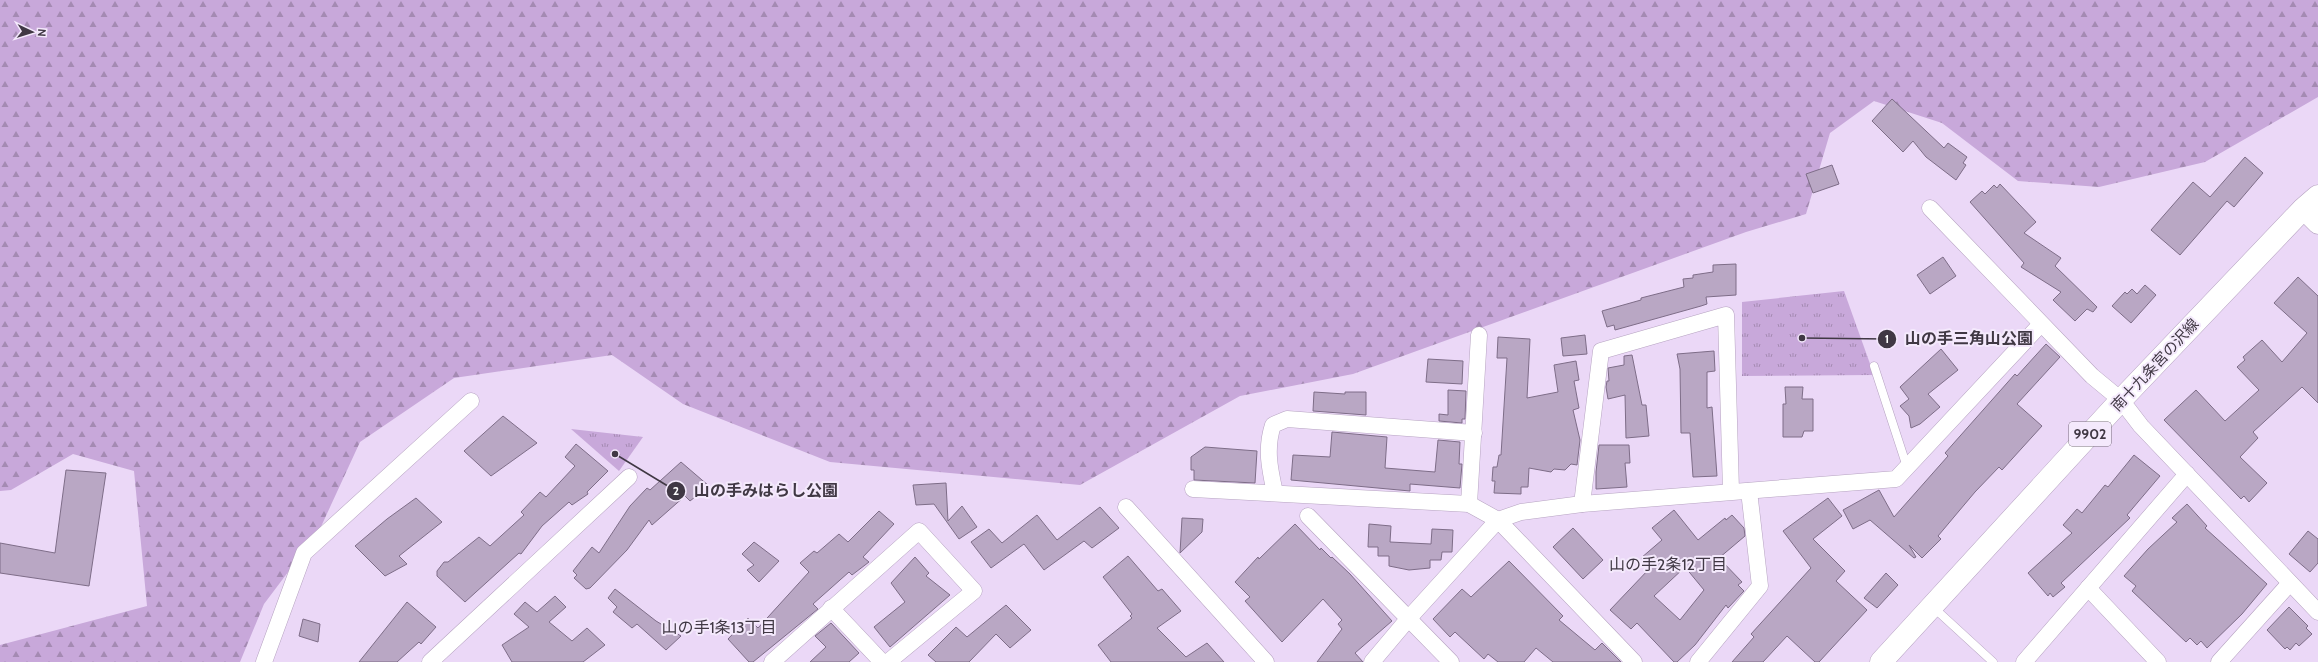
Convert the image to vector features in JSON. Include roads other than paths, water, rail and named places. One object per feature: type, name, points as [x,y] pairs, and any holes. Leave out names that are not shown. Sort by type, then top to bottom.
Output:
[{"type":"main road","name":"南十九条宮の沢線","points":[[1881,662],[2121,400],[2311,202]]},
{"type":"street","points":[[2311,202],[2318,224]]},
{"type":"street","points":[[1930,208],[2040,324],[2092,376],[2121,400],[2142,426],[2318,612]]},
{"type":"street","points":[[1582,504],[1601,352],[1726,315],[1731,491]]},
{"type":"street","points":[[1372,662],[1409,618],[1498,520],[1521,512],[1582,504],[1896,479],[2040,324]]},
{"type":"street","points":[[1469,504],[1479,335]]},
{"type":"street","points":[[264,662],[304,553],[471,401]]},
{"type":"street","points":[[1276,493],[1268,465],[1268,438],[1273,426],[1287,419],[1474,433]]},
{"type":"street","points":[[2024,662],[2187,474]]},
{"type":"street","points":[[430,662],[629,477]]},
{"type":"street","points":[[1193,489],[1469,504],[1498,520],[1634,662]]},
{"type":"street","points":[[1698,662],[1760,586],[1749,491]]},
{"type":"street","points":[[1126,507],[1266,662]]},
{"type":"street","points":[[1308,516],[1451,662]]},
{"type":"street","points":[[772,662],[919,531],[974,591],[888,662]]},
{"type":"street","points":[[2219,662],[2290,583]]},
{"type":"street","points":[[2088,588],[2158,662]]},
{"type":"street","points":[[831,608],[882,662]]},
{"type":"lane","points":[[1874,366],[1907,467]]},
{"type":"lane","points":[[1931,606],[1993,662]]},
{"type":"place","name":"山の手三角山公園","points":[[1802,338]]},
{"type":"place","name":"山の手みはらし公園","points":[[615,454]]},
{"type":"district","name":"山の手2条12丁目","points":[[1668,564]]},
{"type":"district","name":"山の手1条13丁目","points":[[719,627]]}]
